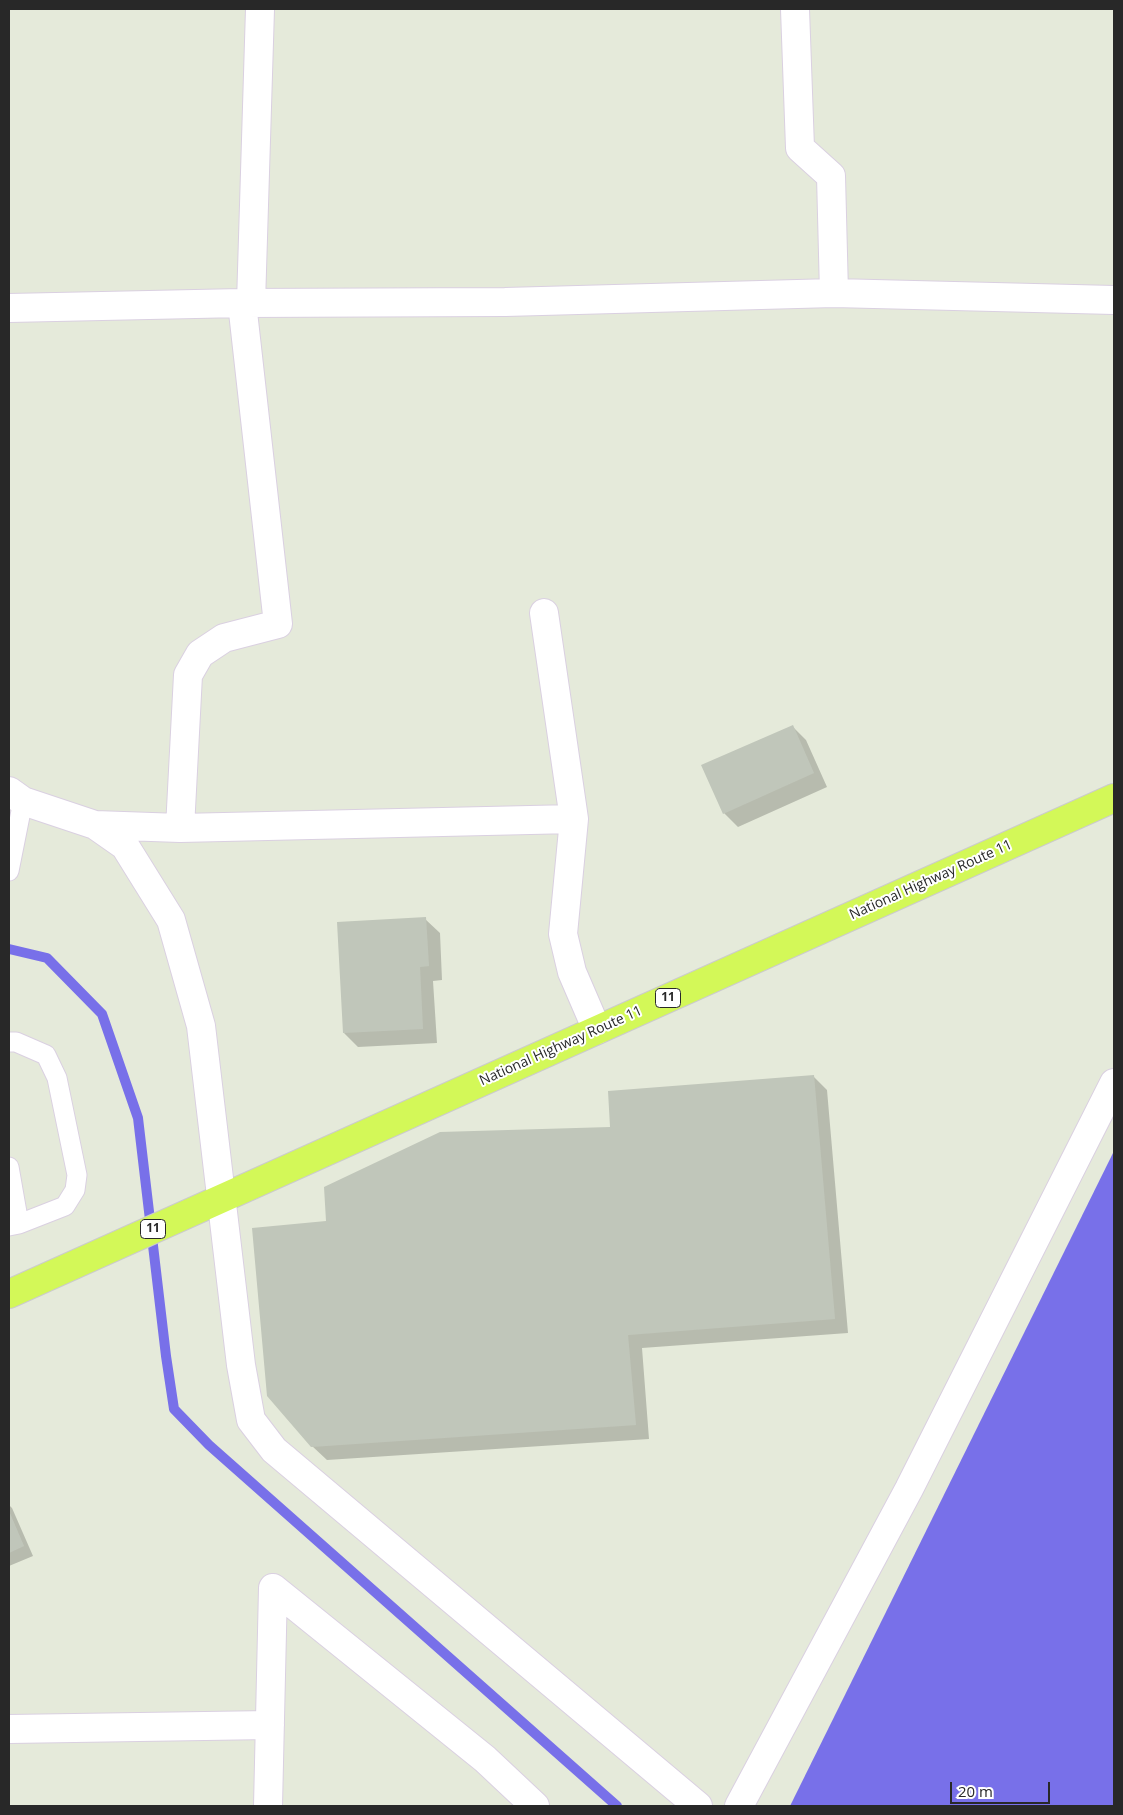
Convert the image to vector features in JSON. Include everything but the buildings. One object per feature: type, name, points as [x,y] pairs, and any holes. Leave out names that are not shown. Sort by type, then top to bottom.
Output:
[{"type":"highway","name":"National Highway Route 11","points":[[9,1294],[1114,798]]},
{"type":"street","points":[[180,828],[188,674],[200,654],[224,638],[278,624],[247,303],[260,9]]},
{"type":"street","points":[[795,9],[800,148],[831,176],[834,293]]},
{"type":"street","points":[[9,308],[247,303],[505,302],[834,293],[1114,300]]},
{"type":"street","points":[[544,613],[574,819],[563,934],[572,972],[597,1030]]},
{"type":"street","points":[[16,796],[95,825],[125,846],[171,920],[201,1026],[241,1365],[251,1420],[274,1450],[698,1806]]},
{"type":"street","points":[[95,825],[180,828],[574,819]]},
{"type":"street","points":[[739,1806],[908,1489],[1114,1083]]},
{"type":"street","points":[[268,1806],[273,1588],[485,1759],[535,1806]]},
{"type":"street","points":[[9,1729],[270,1725]]},
{"type":"lane","points":[[9,870],[16,796]]},
{"type":"lane","points":[[9,1042],[16,1042],[46,1055],[57,1078],[77,1175],[75,1190],[65,1206],[14,1225],[9,1167]]},
{"type":"shaded area","points":[[1114,1151],[1114,1806],[790,1806]]},
{"type":"waterway","points":[[9,949],[47,958],[102,1014],[138,1118],[174,1409],[209,1445],[617,1806]]}]
